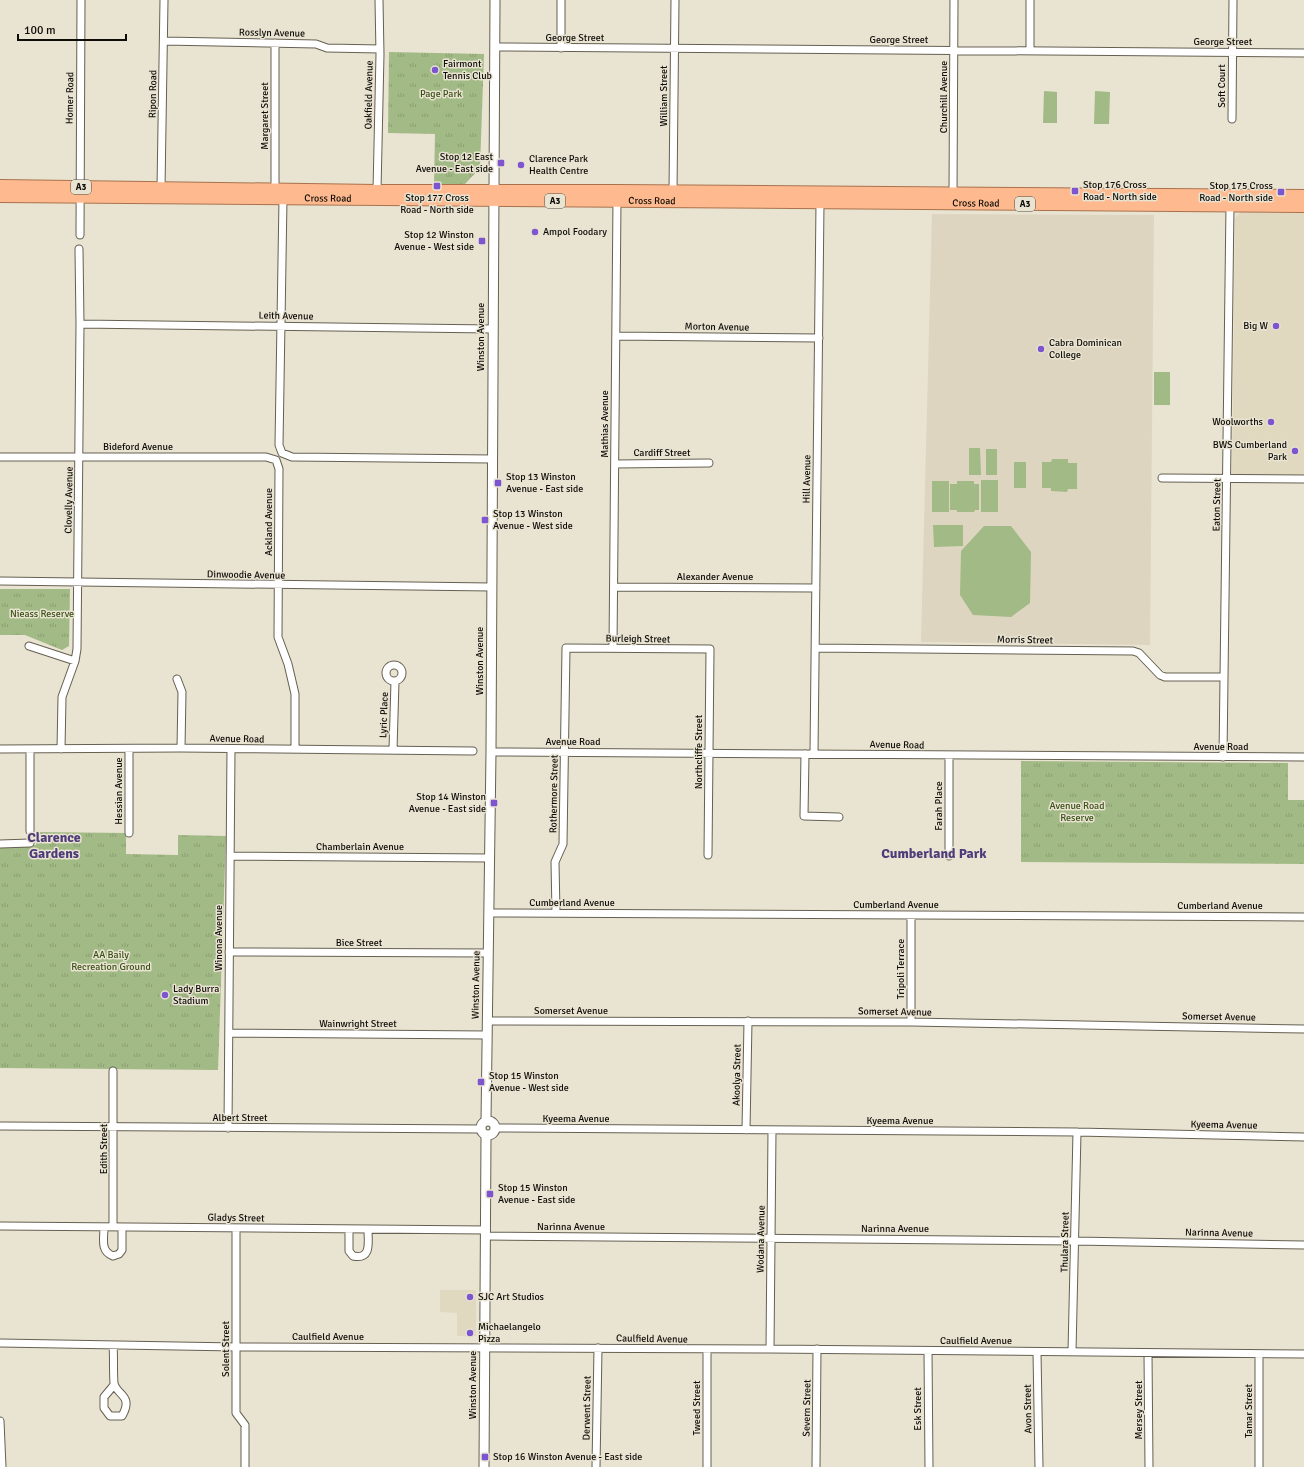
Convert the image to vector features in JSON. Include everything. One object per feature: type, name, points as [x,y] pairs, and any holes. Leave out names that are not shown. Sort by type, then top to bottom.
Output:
[{"type":"highway","name":"Cross Road","points":[[0,186],[80,192]]},
{"type":"highway","name":"Cross Road","points":[[161,193],[275,189]]},
{"type":"highway","points":[[266,199],[275,189],[287,194]]},
{"type":"highway","name":"Cross Road","points":[[0,196],[80,192],[161,193],[266,199],[287,194],[673,196],[1230,201],[1304,206]]},
{"type":"highway","name":"Cross Road","points":[[1230,201],[1304,196]]},
{"type":"street","name":"Homer Road","points":[[80,192],[81,0]]},
{"type":"street","name":"Ripon Road","points":[[161,193],[164,0]]},
{"type":"street","name":"Oakfield Avenue","points":[[377,195],[380,49],[379,0]]},
{"type":"street","name":"Winston Avenue","points":[[486,1121],[491,752],[492,329],[495,0]]},
{"type":"street","points":[[561,0],[561,48]]},
{"type":"street","name":"William Street","points":[[673,196],[675,0]]},
{"type":"street","name":"Churchill Avenue","points":[[953,199],[954,0]]},
{"type":"street","points":[[1030,0],[1030,51]]},
{"type":"street","name":"Soft Court","points":[[1232,119],[1233,0]]},
{"type":"street","name":"Rosslyn Avenue","points":[[164,41],[316,44],[327,48],[380,49]]},
{"type":"street","name":"Margaret Street","points":[[275,43],[275,189]]},
{"type":"street","name":"George Street","points":[[495,47],[1304,53]]},
{"type":"street","points":[[80,192],[80,235]]},
{"type":"street","points":[[287,194],[279,445],[282,454],[292,457],[492,459]]},
{"type":"street","name":"Mathias Avenue","points":[[613,648],[617,196]]},
{"type":"street","name":"Hill Avenue","points":[[814,754],[820,198]]},
{"type":"street","name":"Eaton Street","points":[[1223,757],[1230,201]]},
{"type":"street","name":"Clovelly Avenue","points":[[61,749],[62,697],[75,661],[77,649],[80,324],[79,249]]},
{"type":"street","name":"Leith Avenue","points":[[80,324],[492,329]]},
{"type":"street","name":"Morton Avenue","points":[[616,336],[819,338]]},
{"type":"street","name":"Bideford Avenue","points":[[0,457],[266,457],[276,460]]},
{"type":"street","name":"Ackland Avenue","points":[[276,460],[279,469],[278,637],[288,664],[295,694],[295,749]]},
{"type":"street","name":"Cardiff Street","points":[[615,464],[709,463]]},
{"type":"street","points":[[1162,478],[1304,479]]},
{"type":"street","name":"Dinwoodie Avenue","points":[[0,581],[492,588]]},
{"type":"street","name":"Alexander Avenue","points":[[614,587],[816,588]]},
{"type":"street","points":[[29,646],[75,661]]},
{"type":"street","name":"Burleigh Street","points":[[566,648],[710,650]]},
{"type":"street","name":"Rothermore Street","points":[[556,913],[555,862],[563,844],[566,648]]},
{"type":"street","name":"Morris Street","points":[[816,648],[1133,651],[1139,653],[1160,675],[1165,677],[1224,677]]},
{"type":"street","name":"Northcliffe Street","points":[[708,855],[710,650]]},
{"type":"street","points":[[176,679],[182,692],[181,748]]},
{"type":"street","name":"Lyric Place","points":[[393,750],[395,681]]},
{"type":"street","name":"Avenue Road","points":[[0,749],[181,748],[473,752]]},
{"type":"street","name":"Hessian Avenue","points":[[129,749],[129,833]]},
{"type":"street","name":"Winona Avenue","points":[[228,1128],[231,749]]},
{"type":"street","points":[[30,750],[30,831]]},
{"type":"street","name":"Avenue Road","points":[[491,752],[1304,758]]},
{"type":"street","points":[[805,754],[804,816],[839,817]]},
{"type":"street","name":"Farah Place","points":[[949,755],[949,856]]},
{"type":"street","points":[[0,844],[30,844]]},
{"type":"street","name":"Chamberlain Avenue","points":[[230,856],[490,858]]},
{"type":"street","name":"Cumberland Avenue","points":[[489,913],[1304,917]]},
{"type":"street","name":"Tripoli Terrace","points":[[911,915],[911,1022]]},
{"type":"street","name":"Bice Street","points":[[229,952],[488,953]]},
{"type":"street","name":"Akoolya Street","points":[[746,1130],[748,1021]]},
{"type":"street","name":"Somerset Avenue","points":[[487,1022],[911,1022],[1304,1029]]},
{"type":"street","name":"Wainwright Street","points":[[229,1033],[486,1035]]},
{"type":"street","name":"Edith Street","points":[[113,1071],[113,1227]]},
{"type":"street","points":[[486,1121],[493,1122],[495,1128],[493,1134],[483,1132],[482,1124],[486,1121]]},
{"type":"street","name":"Albert Street","points":[[0,1126],[483,1132]]},
{"type":"street","name":"Kyeema Avenue","points":[[495,1128],[1077,1132],[1304,1138]]},
{"type":"street","name":"Wodana Avenue","points":[[770,1349],[772,1130]]},
{"type":"street","name":"Winston Avenue","points":[[483,1132],[486,1233],[484,1467]]},
{"type":"street","name":"Thulara Street","points":[[1072,1352],[1077,1132]]},
{"type":"street","name":"Gladys Street","points":[[0,1226],[236,1228],[486,1233]]},
{"type":"street","points":[[104,1227],[104,1250],[107,1254],[113,1256],[119,1254],[122,1250],[122,1227]]},
{"type":"street","name":"Solent Street","points":[[236,1228],[236,1412],[245,1426],[245,1467]]},
{"type":"street","points":[[349,1230],[349,1251],[353,1256],[360,1258],[366,1255],[368,1251],[368,1230]]},
{"type":"street","name":"Narinna Avenue","points":[[486,1233],[1304,1245]]},
{"type":"street","name":"Caulfield Avenue","points":[[0,1343],[1304,1354]]},
{"type":"street","points":[[113,1345],[114,1385]]},
{"type":"street","name":"Derwent Street","points":[[596,1467],[598,1348]]},
{"type":"street","name":"Tweed Street","points":[[707,1349],[707,1467]]},
{"type":"street","name":"Severn Street","points":[[816,1467],[817,1349]]},
{"type":"street","name":"Esk Street","points":[[928,1351],[929,1467]]},
{"type":"street","name":"Avon Street","points":[[1038,1352],[1039,1467]]},
{"type":"street","name":"Mersey Street","points":[[1148,1352],[1149,1467]]},
{"type":"street","name":"Tamar Street","points":[[1259,1354],[1260,1467]]},
{"type":"street","points":[[0,1421],[2,1467]]},
{"type":"shaded area","points":[[1241,212],[1304,213],[1304,476],[1239,477],[1232,473],[1235,218]]},
{"type":"shaded area","name":"Cabra Dominican College","points":[[932,214],[1154,215],[1150,645],[921,642]]},
{"type":"shaded area","points":[[440,1290],[476,1290],[476,1336],[457,1336],[457,1313],[440,1312]]},
{"type":"green space","name":"Page Park","points":[[389,52],[484,54],[480,168],[464,185],[434,184],[435,134],[388,133]]},
{"type":"green space","points":[[1044,91],[1057,92],[1057,123],[1043,123]]},
{"type":"green space","points":[[1095,91],[1110,92],[1109,124],[1094,124]]},
{"type":"green space","points":[[1154,372],[1170,372],[1170,405],[1154,405]]},
{"type":"green space","points":[[969,448],[980,448],[981,475],[969,475]]},
{"type":"green space","points":[[986,449],[997,449],[997,475],[986,475]]},
{"type":"green space","points":[[1052,459],[1068,459],[1068,463],[1077,463],[1077,489],[1068,489],[1067,492],[1051,491],[1051,488],[1042,488],[1042,462],[1051,462]]},
{"type":"green space","points":[[1014,462],[1026,462],[1026,488],[1014,488]]},
{"type":"green space","points":[[981,480],[998,480],[998,512],[981,512]]},
{"type":"green space","points":[[932,481],[949,481],[949,512],[932,512]]},
{"type":"green space","points":[[957,481],[974,481],[974,484],[979,484],[979,510],[975,510],[974,512],[957,512],[957,510],[950,510],[950,484],[957,484]]},
{"type":"green space","points":[[933,525],[963,525],[963,546],[934,547]]},
{"type":"green space","points":[[984,526],[1011,526],[1031,552],[1030,603],[1011,617],[973,615],[960,595],[961,551]]},
{"type":"green space","name":"Nieass Reserve","points":[[0,589],[70,589],[69,646],[62,650],[25,635],[0,635]]},
{"type":"green space","name":"Avenue Road Reserve","points":[[1021,761],[1288,763],[1288,800],[1304,800],[1304,864],[1021,862]]},
{"type":"green space","name":"AA Baily Recreation Ground","points":[[37,832],[126,833],[126,854],[178,855],[178,835],[226,836],[218,1070],[0,1068],[0,845],[36,845]]},
{"type":"place","name":"Fairmont Tennis Club","points":[[435,70]]},
{"type":"place","name":"Stop 12 East Avenue - East side","points":[[501,163]]},
{"type":"place","name":"Clarence Park Health Centre","points":[[521,165]]},
{"type":"place","name":"Stop 177 Cross Road - North side","points":[[437,186]]},
{"type":"place","name":"Stop 176 Cross Road - North side","points":[[1075,191]]},
{"type":"place","name":"Stop 175 Cross Road - North side","points":[[1281,192]]},
{"type":"place","name":"Ampol Foodary","points":[[535,232]]},
{"type":"place","name":"Stop 12 Winston Avenue - West side","points":[[482,241]]},
{"type":"place","name":"Big W","points":[[1276,326]]},
{"type":"place","name":"Cabra Dominican College","points":[[1041,349]]},
{"type":"place","name":"Woolworths","points":[[1271,422]]},
{"type":"place","name":"BWS Cumberland Park","points":[[1295,451]]},
{"type":"place","name":"Stop 13 Winston Avenue - East side","points":[[498,483]]},
{"type":"place","name":"Stop 13 Winston Avenue - West side","points":[[485,520]]},
{"type":"place","name":"Stop 14 Winston Avenue - East side","points":[[494,803]]},
{"type":"place","name":"Lady Burra Stadium","points":[[165,995]]},
{"type":"place","name":"Stop 15 Winston Avenue - West side","points":[[481,1082]]},
{"type":"place","name":"Stop 15 Winston Avenue - East side","points":[[490,1194]]},
{"type":"place","name":"SJC Art Studios","points":[[470,1297]]},
{"type":"place","name":"Michaelangelo Pizza","points":[[470,1333]]},
{"type":"place","name":"Stop 16 Winston Avenue - East side","points":[[485,1457]]},
{"type":"district","name":"Clarence Gardens","points":[[54,846]]},
{"type":"district","name":"Cumberland Park","points":[[934,853]]}]
